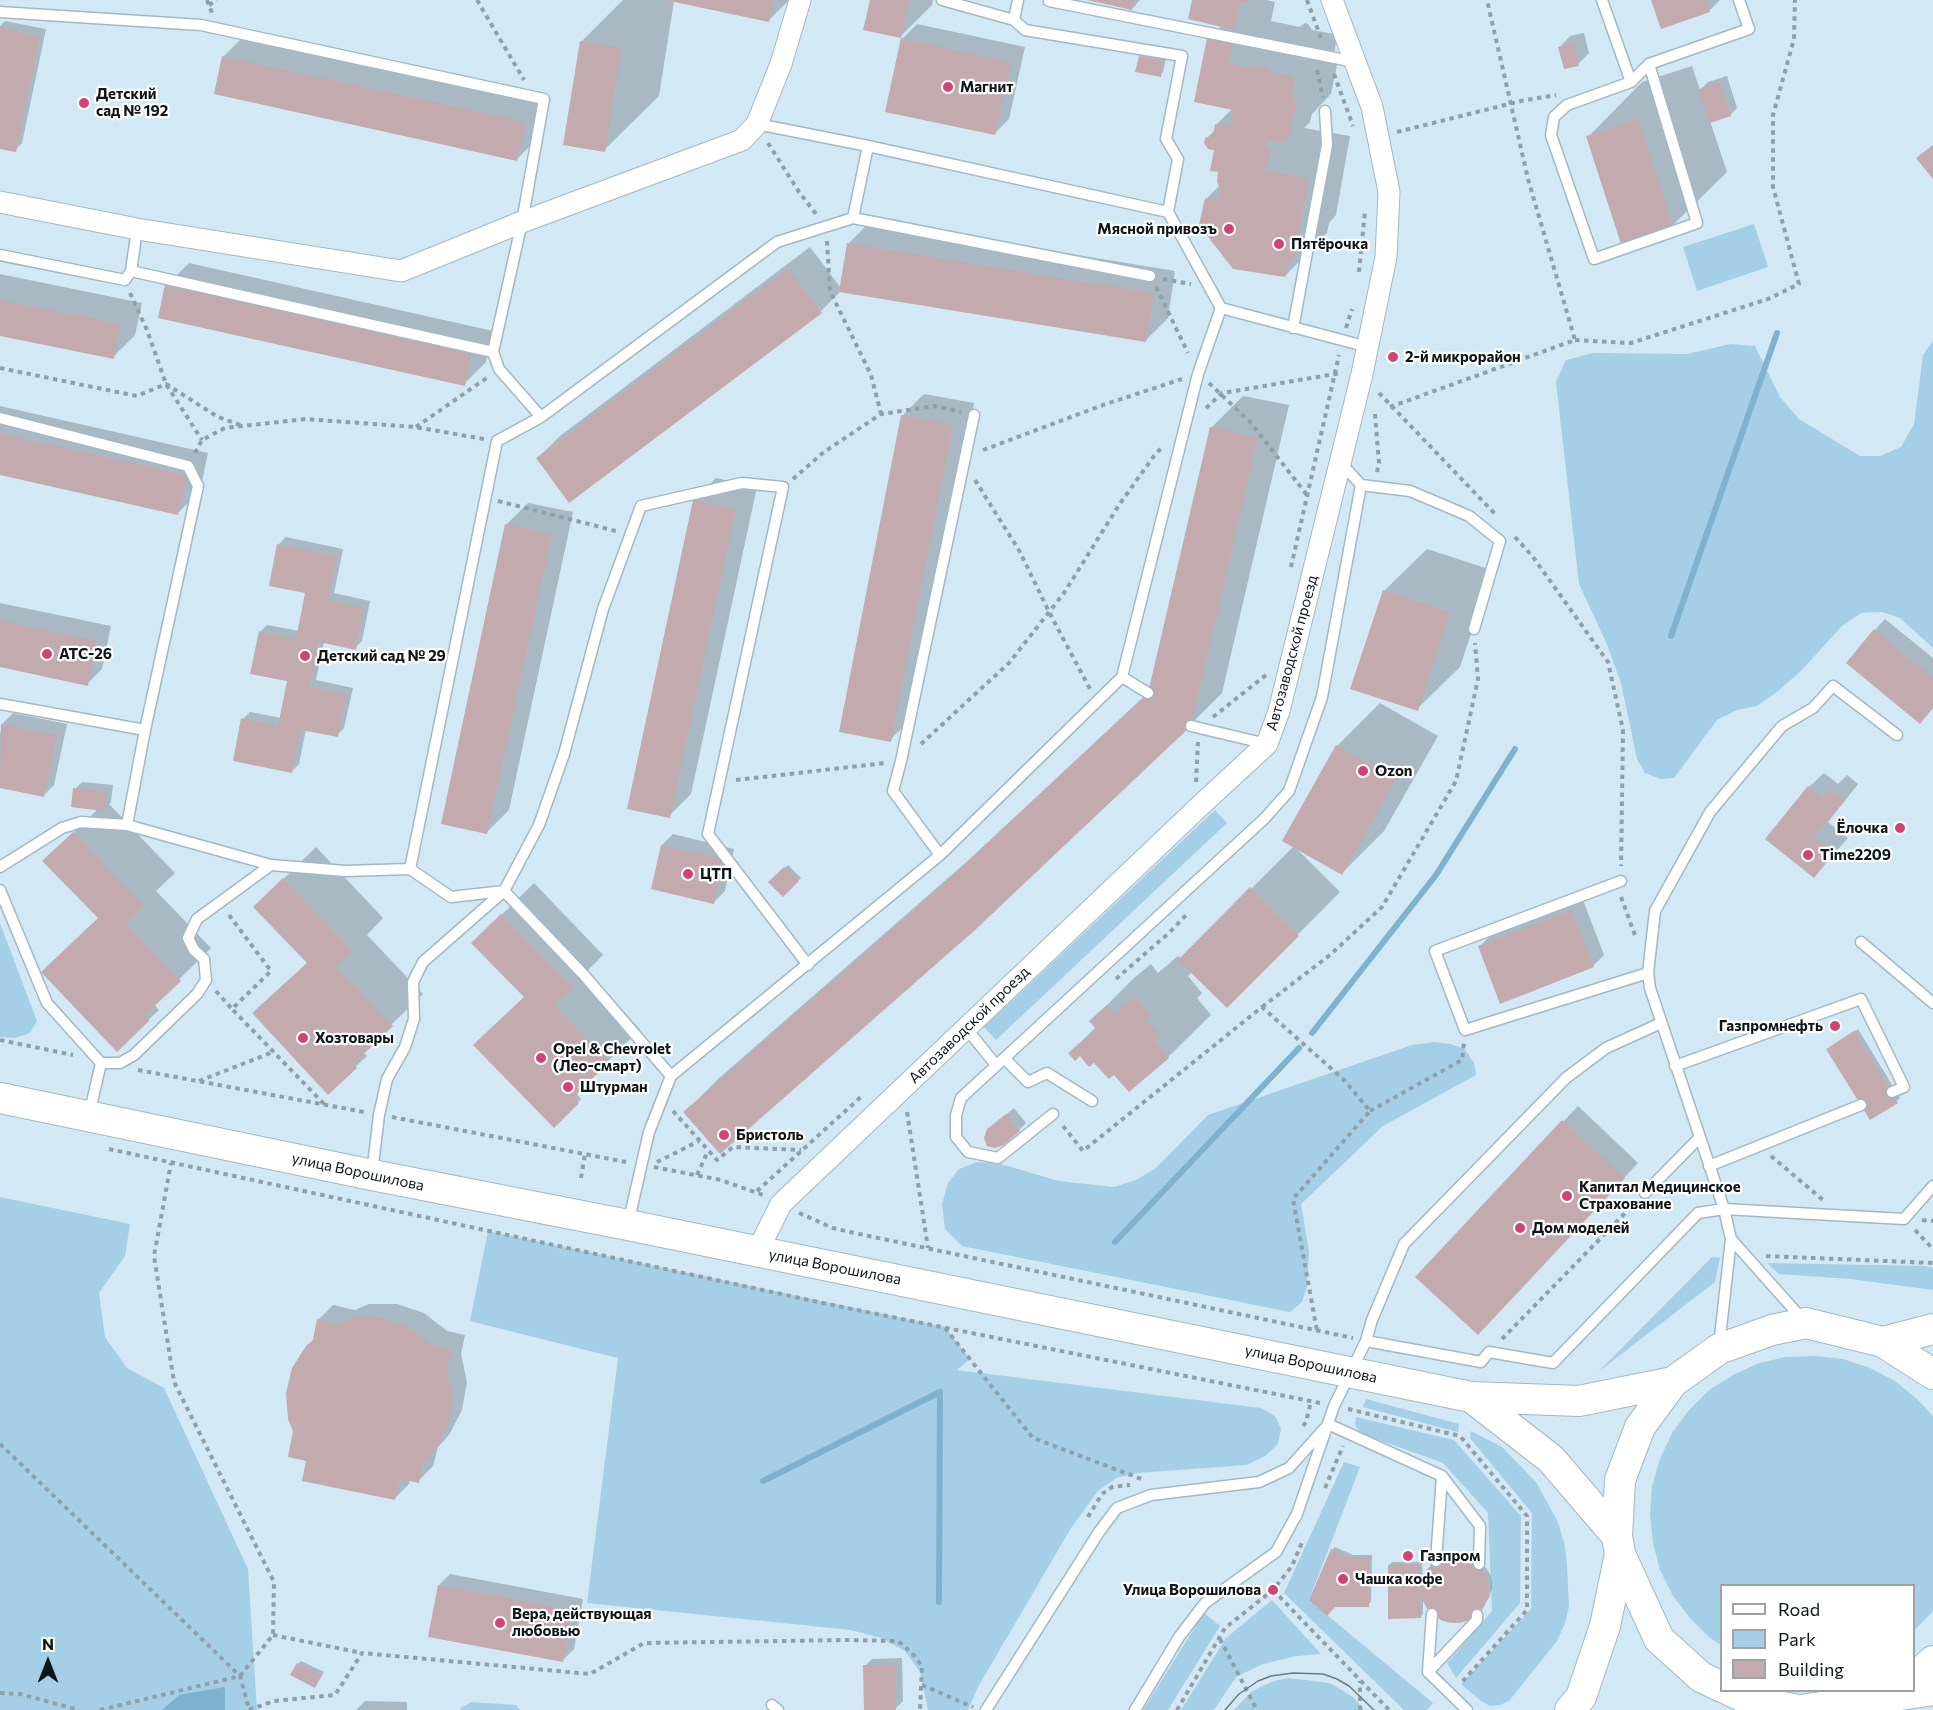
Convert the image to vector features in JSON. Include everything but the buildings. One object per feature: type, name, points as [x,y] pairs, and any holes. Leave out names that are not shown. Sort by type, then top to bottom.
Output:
[{"type":"main road","name":"улица Ворошилова","points":[[0,1098],[1471,1397],[1551,1459],[1618,1545]]},
{"type":"main road","points":[[1582,1706],[1605,1626],[1618,1545],[1620,1480],[1640,1427],[1673,1382],[1719,1349],[1772,1330],[1806,1323],[1883,1342],[1933,1374]]},
{"type":"main road","points":[[1883,1342],[1933,1329]]},
{"type":"main road","points":[[1471,1397],[1579,1401],[1673,1382]]},
{"type":"main road","points":[[1618,1545],[1659,1639],[1701,1677],[1720,1686]]},
{"type":"main road","points":[[1915,1677],[1933,1661]]},
{"type":"main road","points":[[1915,1691],[1933,1690]]},
{"type":"main road","points":[[1713,1710],[1741,1696],[1800,1710],[1881,1694],[1907,1692]]},
{"type":"street","points":[[0,202],[137,229],[401,271],[522,222],[742,140],[757,124],[781,64],[800,0]]},
{"type":"street","name":"Автозаводской проезд","points":[[758,1252],[781,1204],[1267,744],[1279,711],[1341,463],[1386,257],[1389,192],[1372,107],[1332,0]]},
{"type":"lane","points":[[628,1225],[650,1132],[671,1076],[940,855],[1122,677],[1198,374],[1221,308],[1168,212],[1178,159],[1166,139],[1182,56],[1025,30],[1014,20],[942,0]]},
{"type":"lane","points":[[1014,20],[1018,0]]},
{"type":"lane","points":[[1602,0],[1631,82]]},
{"type":"lane","points":[[1649,64],[1697,223],[1594,259],[1551,135],[1554,117],[1567,105],[1631,82],[1649,64],[1749,29],[1739,0]]},
{"type":"lane","points":[[1049,1],[1355,62]]},
{"type":"lane","points":[[0,12],[201,25],[544,99],[522,222],[493,352],[499,369],[541,417]]},
{"type":"lane","points":[[1293,328],[1327,145],[1325,111]]},
{"type":"lane","points":[[757,124],[1168,212]]},
{"type":"lane","points":[[853,218],[868,146]]},
{"type":"lane","points":[[410,869],[497,441],[541,417],[777,242],[853,218],[1150,276]]},
{"type":"lane","points":[[128,276],[137,229]]},
{"type":"lane","points":[[0,255],[128,276],[493,352]]},
{"type":"lane","points":[[1221,308],[1368,347]]},
{"type":"lane","points":[[940,855],[893,791],[974,415]]},
{"type":"lane","points":[[0,418],[188,466],[198,486],[145,730],[128,825]]},
{"type":"lane","points":[[1341,463],[1361,485],[1410,491],[1469,516],[1500,541],[1474,629]]},
{"type":"lane","points":[[372,1175],[379,1115],[387,1079],[405,1047],[414,1019],[412,982],[423,962],[504,891],[539,825],[560,765],[603,609],[641,506],[742,483],[783,487],[708,834],[808,965]]},
{"type":"lane","points":[[1053,1114],[998,1158],[968,1152],[957,1137],[957,1115],[961,1098],[1265,818],[1289,791],[1322,697],[1361,485]]},
{"type":"lane","points":[[1122,677],[1148,693]]},
{"type":"lane","points":[[1719,1349],[1731,1239],[1724,1209],[1650,988],[1648,973],[1655,911],[1710,812],[1782,726],[1814,708],[1833,686],[1897,735]]},
{"type":"lane","points":[[0,705],[145,730]]},
{"type":"lane","points":[[1195,727],[1267,744]]},
{"type":"lane","points":[[0,867],[62,828],[81,822],[128,825],[271,865],[345,871],[410,869],[451,897],[504,891]]},
{"type":"lane","points":[[0,890],[47,1003],[101,1063],[120,1063],[134,1055],[197,994],[206,980],[204,959],[194,950],[188,938],[197,919],[271,865]]},
{"type":"lane","points":[[1620,881],[1435,951],[1466,1030],[1648,973]]},
{"type":"lane","points":[[504,891],[583,974],[671,1076]]},
{"type":"lane","points":[[1861,942],[1933,1003]]},
{"type":"lane","points":[[1675,1066],[1860,999],[1904,1087],[1892,1092]]},
{"type":"lane","points":[[1135,1710],[1179,1637],[1205,1603],[1276,1552],[1297,1514],[1334,1406],[1366,1341],[1372,1320],[1404,1244],[1566,1078],[1606,1048],[1661,1023]]},
{"type":"lane","points":[[966,1028],[1000,1062],[1028,1082],[1047,1073],[1092,1101]]},
{"type":"lane","points":[[89,1116],[101,1063]]},
{"type":"lane","points":[[1708,1166],[1860,1105]]},
{"type":"lane","points":[[1645,1193],[1699,1138]]},
{"type":"lane","points":[[1366,1341],[1481,1362],[1489,1352],[1553,1363],[1698,1213],[1724,1209],[1904,1219],[1933,1186]]},
{"type":"lane","points":[[1731,1239],[1806,1323]]},
{"type":"lane","points":[[1328,1424],[1442,1476],[1480,1526],[1479,1564]]},
{"type":"lane","points":[[986,1710],[1099,1532],[1117,1508],[1151,1495],[1259,1482],[1289,1468],[1328,1424]]},
{"type":"lane","points":[[1436,1561],[1442,1476]]},
{"type":"lane","points":[[1428,1672],[1432,1614]]},
{"type":"lane","points":[[1428,1672],[1476,1620],[1477,1615]]},
{"type":"lane","points":[[1428,1672],[1467,1710]]},
{"type":"path","points":[[209,5],[217,0]]},
{"type":"path","points":[[477,0],[533,96]]},
{"type":"path","points":[[1307,0],[1354,129]]},
{"type":"path","points":[[1487,0],[1528,179],[1575,340]]},
{"type":"path","points":[[1390,407],[1575,340],[1631,343],[1768,299],[1799,284],[1773,187],[1773,115],[1794,39],[1795,0]]},
{"type":"path","points":[[1314,54],[1325,111]]},
{"type":"path","points":[[1396,132],[1565,93],[1567,105]]},
{"type":"path","points":[[757,124],[799,192],[826,227],[830,291],[871,375],[881,414]]},
{"type":"path","points":[[1359,280],[1366,203]]},
{"type":"path","points":[[128,276],[166,384],[202,440]]},
{"type":"path","points":[[1150,276],[1212,289]]},
{"type":"path","points":[[1150,276],[1198,374],[1222,393],[1257,431],[1307,495]]},
{"type":"path","points":[[1289,573],[1342,341],[1354,301]]},
{"type":"path","points":[[0,368],[137,396],[166,384]]},
{"type":"path","points":[[415,427],[499,369]]},
{"type":"path","points":[[720,781],[901,761],[1009,663],[1064,593],[1119,505],[1156,453],[1222,393],[1335,373],[1362,374],[1390,407],[1475,491],[1497,516]]},
{"type":"path","points":[[1097,703],[1020,552],[964,462],[985,449],[1103,405],[1198,374]]},
{"type":"path","points":[[166,384],[218,417],[244,426]]},
{"type":"path","points":[[783,487],[824,452],[881,414],[936,406],[974,415]]},
{"type":"path","points":[[188,466],[202,440],[225,428],[306,419],[415,427],[497,441]]},
{"type":"path","points":[[486,498],[629,534]]},
{"type":"path","points":[[1511,533],[1533,557],[1608,662],[1623,730],[1620,895],[1648,973]]},
{"type":"path","points":[[1053,1114],[1083,1151],[1330,955],[1382,907],[1456,781],[1478,679],[1474,629]]},
{"type":"path","points":[[1196,791],[1195,727],[1266,674],[1264,685]]},
{"type":"path","points":[[220,902],[271,971],[232,1009]]},
{"type":"path","points":[[206,980],[324,1104]]},
{"type":"path","points":[[1262,1007],[1344,1080],[1370,1111]]},
{"type":"path","points":[[1317,1331],[1293,1199],[1370,1111],[1462,1060],[1466,1030]]},
{"type":"path","points":[[0,1040],[56,1050],[101,1063],[641,1164]]},
{"type":"path","points":[[198,1081],[273,1052]]},
{"type":"path","points":[[756,1191],[863,1094]]},
{"type":"path","points":[[662,1100],[717,1160],[733,1147],[802,1150]]},
{"type":"path","points":[[906,1107],[928,1248]]},
{"type":"path","points":[[699,1141],[649,1166],[697,1175],[756,1191],[833,1228],[1366,1341]]},
{"type":"path","points":[[1759,1146],[1841,1215]]},
{"type":"path","points":[[102,1147],[945,1327],[1311,1401],[1460,1436],[1527,1516],[1527,1610],[1451,1694]]},
{"type":"path","points":[[697,1175],[708,1150]]},
{"type":"path","points":[[581,1178],[585,1154]]},
{"type":"path","points":[[100,1710],[240,1676],[273,1635],[274,1582],[174,1382],[154,1256],[171,1163]]},
{"type":"path","points":[[1489,1352],[1645,1193]]},
{"type":"path","points":[[1904,1219],[1933,1249]]},
{"type":"path","points":[[1745,1256],[1933,1263]]},
{"type":"path","points":[[945,1327],[1033,1438],[1151,1484],[1142,1484]]},
{"type":"path","points":[[1300,1429],[1306,1422],[1311,1401]]},
{"type":"path","points":[[0,1444],[240,1676],[249,1710],[274,1701],[335,1695],[362,1653]]},
{"type":"path","points":[[1085,1523],[1102,1494],[1112,1487],[1132,1485]]},
{"type":"path","points":[[1177,1710],[1225,1628],[1273,1590],[1389,1710]]},
{"type":"path","points":[[273,1635],[362,1653],[590,1674],[644,1643],[898,1641],[912,1653],[921,1665],[920,1710]]},
{"type":"path","points":[[1219,1638],[1257,1710]]},
{"type":"path","points":[[1360,1680],[1360,1710]]},
{"type":"path","points":[[921,1685],[976,1710]]},
{"type":"path","points":[[0,1693],[20,1694],[79,1710]]},
{"type":"green space","points":[[1754,224],[1768,267],[1697,291],[1683,247]]},
{"type":"green space","points":[[1933,341],[1933,648],[1900,618],[1882,612],[1861,613],[1842,626],[1801,671],[1778,691],[1757,706],[1737,710],[1717,720],[1674,778],[1661,779],[1645,773],[1637,759],[1621,683],[1606,642],[1579,584],[1556,382],[1566,360],[1593,353],[1687,354],[1731,344],[1755,346],[1780,397],[1799,419],[1860,456],[1880,456],[1901,447],[1914,424],[1923,355]]},
{"type":"green space","points":[[1215,810],[1227,823],[996,1040],[984,1027]]},
{"type":"green space","points":[[0,923],[37,1021],[30,1033],[15,1038],[0,1037]]},
{"type":"green space","points":[[1434,1042],[1465,1049],[1474,1063],[1476,1075],[1383,1126],[1301,1204],[1309,1252],[1307,1286],[1302,1302],[1290,1312],[962,1246],[945,1229],[942,1204],[948,1183],[959,1169],[977,1162],[997,1163],[1059,1181],[1114,1187],[1136,1180],[1156,1168],[1208,1115],[1412,1045]]},
{"type":"green space","points":[[0,1197],[130,1224],[125,1256],[99,1293],[105,1337],[127,1368],[164,1388],[248,1569],[257,1710],[0,1710]]},
{"type":"green space","points":[[488,1231],[945,1327],[970,1359],[957,1370],[1261,1408],[1276,1417],[1281,1429],[1278,1444],[1265,1456],[1247,1465],[1137,1473],[1116,1478],[1098,1491],[1071,1528],[978,1687],[968,1710],[928,1710],[920,1672],[905,1651],[881,1638],[851,1630],[587,1603],[618,1358],[470,1321]]},
{"type":"green space","points":[[1712,1257],[1720,1258],[1715,1282],[1598,1372]]},
{"type":"green space","points":[[1767,1263],[1925,1266],[1933,1268],[1933,1290],[1850,1279],[1779,1274]]},
{"type":"green space","points":[[1815,1356],[1843,1359],[1870,1368],[1895,1381],[1933,1416],[1933,1611],[1915,1630],[1915,1584],[1720,1584],[1720,1644],[1710,1638],[1690,1618],[1673,1596],[1660,1570],[1653,1543],[1650,1514],[1652,1486],[1660,1459],[1672,1433],[1689,1410],[1709,1390],[1759,1363],[1786,1357]]},
{"type":"green space","points":[[1366,1399],[1459,1424],[1458,1432],[1363,1407]]},
{"type":"green space","points":[[1356,1417],[1454,1440],[1521,1516],[1520,1603],[1456,1678],[1447,1663],[1492,1611],[1488,1513],[1443,1463],[1360,1432],[1355,1425]]},
{"type":"green space","points":[[1471,1431],[1502,1447],[1536,1482],[1558,1522],[1565,1546],[1567,1566],[1569,1607],[1557,1641],[1509,1701],[1490,1706],[1461,1684],[1531,1609],[1532,1513],[1470,1438]]},
{"type":"green space","points":[[1344,1462],[1360,1467],[1309,1600],[1433,1703],[1427,1710],[1404,1710],[1284,1593]]},
{"type":"green space","points":[[1272,1600],[1321,1654],[1296,1656],[1263,1664],[1236,1677],[1214,1710],[1181,1710],[1226,1638]]},
{"type":"green space","points":[[1204,1613],[1220,1626],[1168,1710],[1143,1710]]},
{"type":"green space","points":[[1289,1678],[1330,1683],[1353,1697],[1364,1710],[1234,1710],[1251,1692],[1274,1681]]},
{"type":"green space","points":[[472,1702],[516,1705],[520,1710],[460,1710]]},
{"type":"shaded area","points":[[225,1687],[225,1710],[162,1710],[179,1695]]},
{"type":"waterway","points":[[1671,636],[1777,333]]},
{"type":"waterway","points":[[1312,1033],[1436,875],[1515,749]]},
{"type":"waterway","points":[[1115,1242],[1299,1048]]},
{"type":"waterway","points":[[763,1481],[940,1392],[939,1602]]},
{"type":"tram line","points":[[1225,1710],[1239,1694],[1258,1681],[1271,1676],[1293,1673],[1323,1674],[1337,1679],[1349,1686],[1374,1710]]},
{"type":"place","name":"Магнит","points":[[948,87]]},
{"type":"place","name":"Детский сад № 192","points":[[84,103]]},
{"type":"place","name":"Мясной привозъ","points":[[1229,229]]},
{"type":"place","name":"Пятёрочка","points":[[1279,244]]},
{"type":"place","name":"2-й микрорайон","points":[[1393,357]]},
{"type":"place","name":"АТС-26","points":[[47,654]]},
{"type":"place","name":"Детский сад № 29","points":[[305,656]]},
{"type":"place","name":"Ozon","points":[[1363,771]]},
{"type":"place","name":"Ёлочка","points":[[1900,828]]},
{"type":"place","name":"Time2209","points":[[1808,855]]},
{"type":"place","name":"ЦТП","points":[[688,874]]},
{"type":"place","name":"Газпромнефть","points":[[1835,1026]]},
{"type":"place","name":"Хозтовары","points":[[303,1038]]},
{"type":"place","name":"Opel & Chevrolet (Лео-смарт)","points":[[541,1058]]},
{"type":"place","name":"Штурман","points":[[568,1087]]},
{"type":"place","name":"Бристоль","points":[[724,1135]]},
{"type":"place","name":"Капитал Медицинское Страхование","points":[[1567,1196]]},
{"type":"place","name":"Дом моделей","points":[[1520,1228]]},
{"type":"place","name":"Газпром","points":[[1408,1556]]},
{"type":"place","name":"Чашка кофе","points":[[1343,1579]]},
{"type":"place","name":"Улица Ворошилова","points":[[1273,1590]]},
{"type":"place","name":"Вера, действующая любовью","points":[[500,1623]]}]
